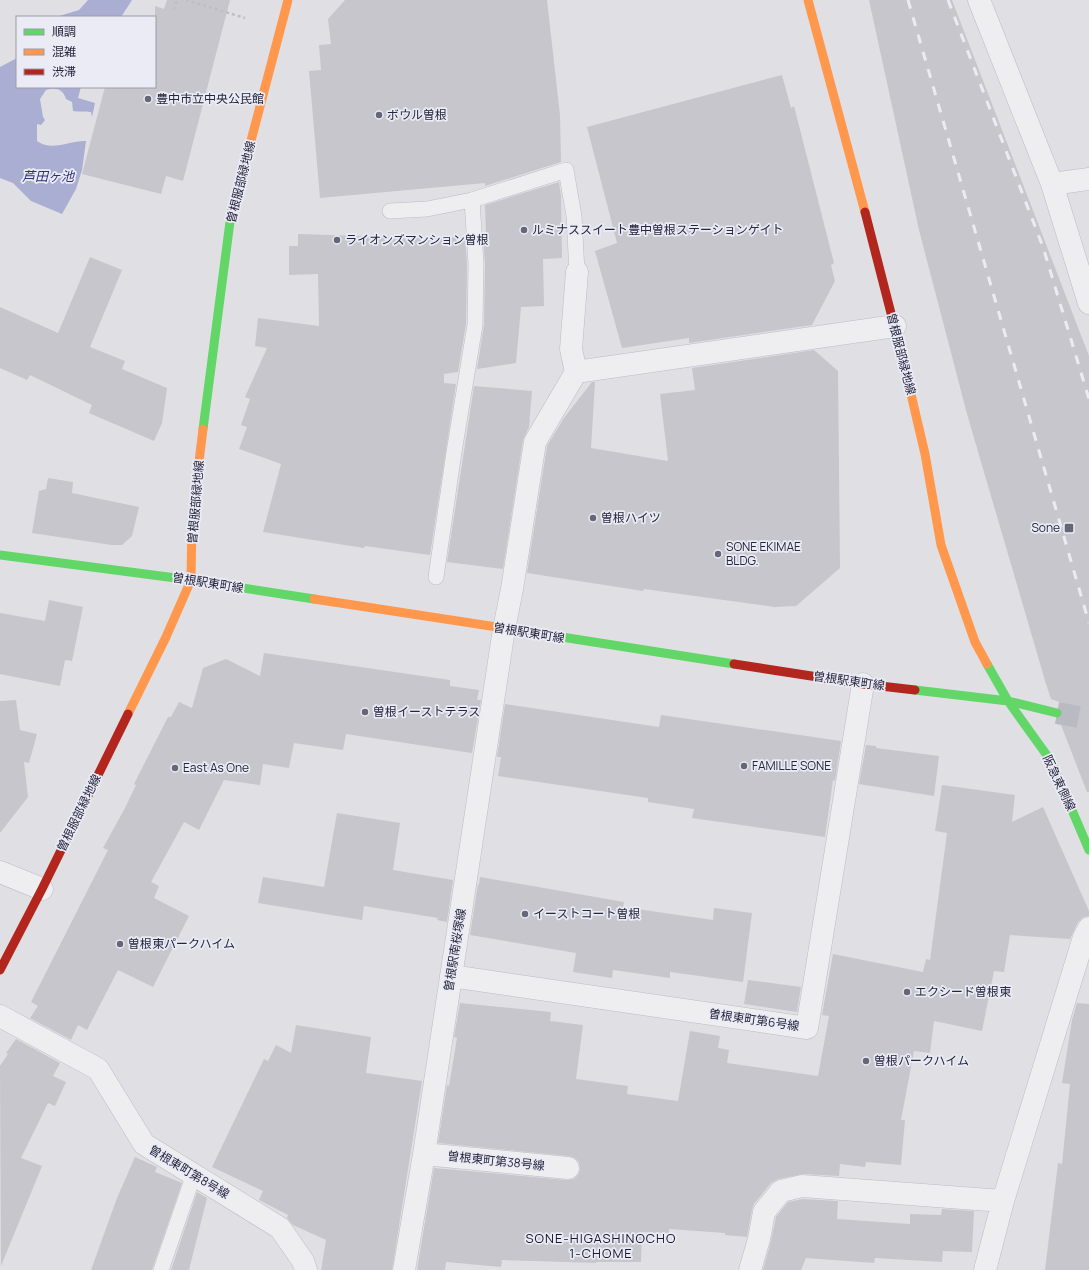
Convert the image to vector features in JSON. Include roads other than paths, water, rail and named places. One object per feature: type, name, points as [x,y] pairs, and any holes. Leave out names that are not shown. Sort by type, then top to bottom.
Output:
[{"type":"street","name":"曽根服部緑地線","points":[[0,970],[42,889],[166,637],[190,580],[192,519],[231,214],[288,0]]},
{"type":"street","name":"曽根服部緑地線","points":[[808,0],[894,326],[925,454],[941,545],[976,642],[1008,701]]},
{"type":"street","points":[[979,0],[1052,184],[1089,303]]},
{"type":"street","points":[[1052,184],[1089,179]]},
{"type":"street","points":[[577,272],[571,349],[576,372],[894,326]]},
{"type":"street","name":"曽根駅南桜塚線","points":[[404,1270],[424,1154],[504,629],[512,589],[535,442],[576,372]]},
{"type":"street","name":"曽根駅東町線","points":[[0,555],[190,580],[863,684],[1008,701],[1057,713]]},
{"type":"street","name":"曽根東町第6号線","points":[[451,976],[807,1028],[863,684]]},
{"type":"street","name":"阪急東側線","points":[[1008,701],[1051,761],[1089,850]]},
{"type":"street","points":[[0,872],[42,889]]},
{"type":"street","points":[[986,1270],[1003,1202],[1084,937],[1089,928]]},
{"type":"street","name":"曽根東町第8号線","points":[[0,1016],[98,1069],[144,1144],[280,1228],[303,1261],[306,1270]]},
{"type":"street","name":"曽根東町第38号線","points":[[424,1154],[568,1168]]},
{"type":"street","points":[[750,1270],[759,1239],[764,1212],[781,1191],[802,1186],[1003,1202]]},
{"type":"lane","points":[[390,211],[427,209],[472,200],[566,170],[574,216],[577,272]]},
{"type":"lane","points":[[436,577],[454,452],[475,325],[476,264],[472,200]]},
{"type":"lane","points":[[161,1270],[194,1174]]},
{"type":"water","points":[[88,0],[132,0],[122,16],[59,16],[79,10]]},
{"type":"water","name":"芦田ヶ池","points":[[16,59],[16,88],[81,88],[78,98],[95,103],[92,117],[91,112],[73,111],[72,102],[66,99],[63,93],[59,90],[46,90],[40,99],[43,117],[45,120],[41,125],[37,124],[37,141],[49,146],[55,146],[86,141],[82,170],[76,189],[62,214],[31,201],[13,183],[0,178],[0,67]]},
{"type":"tunnel","points":[[1057,713],[1089,719]]},
{"type":"railway","points":[[908,0],[1089,623]]},
{"type":"railway","points":[[948,0],[1043,247],[1089,399]]},
{"type":"place","name":"豊中市立中央公民館","points":[[148,99]]},
{"type":"place","name":"ボウル曽根","points":[[379,115]]},
{"type":"place","name":"ルミナススイート豊中曽根ステーションゲイト","points":[[524,230]]},
{"type":"place","name":"ライオンズマンション曽根","points":[[337,240]]},
{"type":"place","name":"曽根ハイツ","points":[[593,518]]},
{"type":"place","name":"Sone","points":[[1069,528]]},
{"type":"place","name":"SONE EKIMAE BLDG.","points":[[718,554]]},
{"type":"place","name":"曽根イーストテラス","points":[[365,712]]},
{"type":"place","name":"FAMILLE SONE","points":[[744,766]]},
{"type":"place","name":"East As One","points":[[175,768]]},
{"type":"place","name":"イーストコート曽根","points":[[525,914]]},
{"type":"place","name":"曽根東パークハイム","points":[[120,944]]},
{"type":"place","name":"エクシード曽根東","points":[[907,992]]},
{"type":"place","name":"曽根パークハイム","points":[[866,1061]]},
{"type":"district","name":"SONE-HIGASHINOCHO 1-CHOME","points":[[601,1246]]}]
